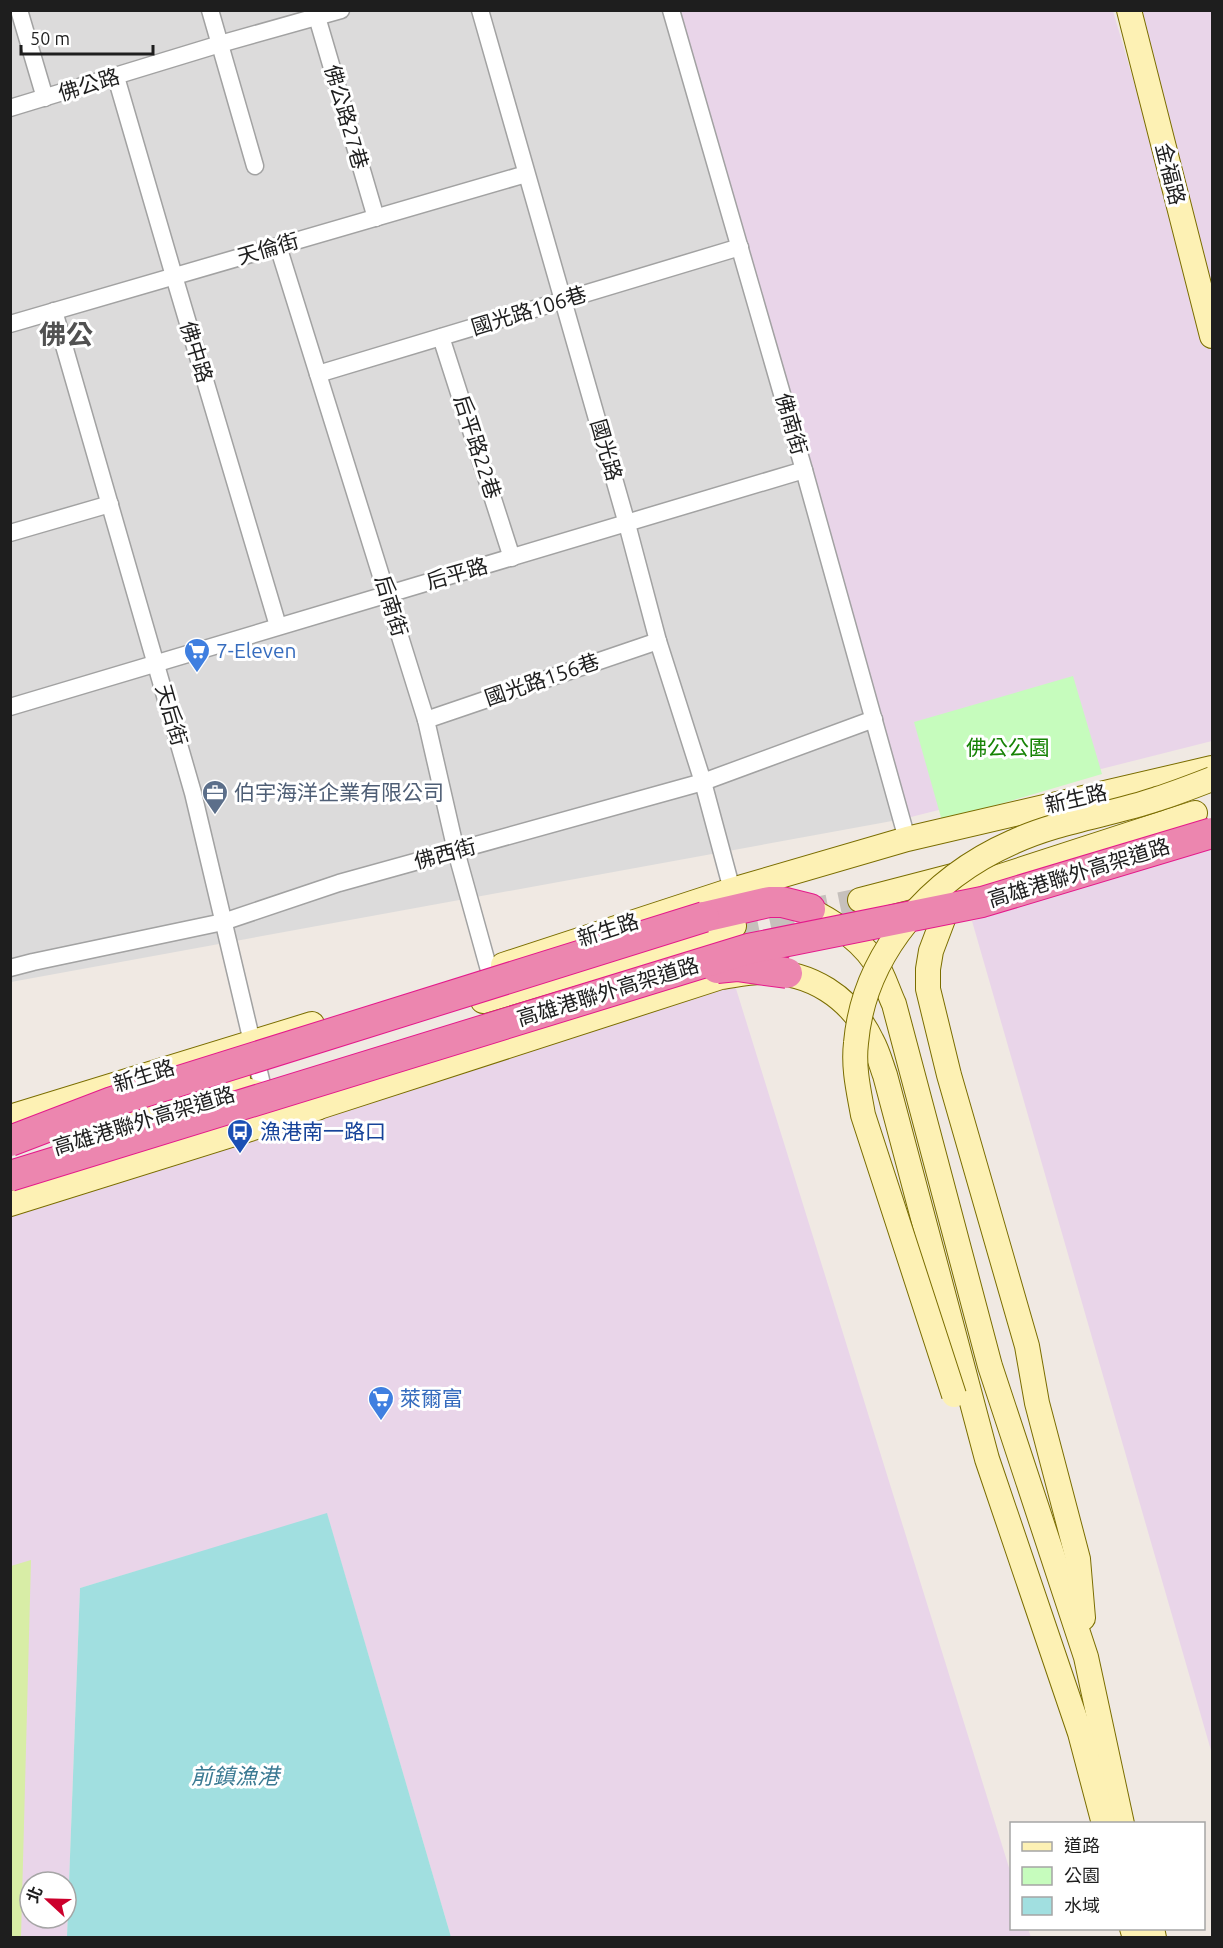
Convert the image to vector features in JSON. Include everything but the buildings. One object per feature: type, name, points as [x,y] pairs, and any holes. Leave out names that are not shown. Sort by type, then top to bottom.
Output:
[{"type":"highway","name":"高雄港聯外高架道路","points":[[10,1162],[745,938],[979,888],[1208,818]]},
{"type":"highway","name":"高雄港聯外高架道路","points":[[10,1176],[748,949],[982,902],[1208,818]]},
{"type":"highway","points":[[10,1140],[112,1102],[704,917],[769,902],[782,902],[810,909]]},
{"type":"highway","points":[[10,1190],[719,967],[737,966],[787,973]]},
{"type":"street","points":[[19,10],[45,98]]},
{"type":"street","points":[[210,10],[255,166]]},
{"type":"street","name":"佛公路","points":[[10,108],[341,10]]},
{"type":"street","name":"國光路","points":[[480,10],[627,524],[658,641],[703,782],[732,890]]},
{"type":"street","name":"佛南街","points":[[671,10],[907,839]]},
{"type":"street","name":"金福路","points":[[1129,10],[1212,336]]},
{"type":"street","name":"佛公路27巷","points":[[317,17],[376,218]]},
{"type":"street","name":"佛中路","points":[[116,77],[278,626]]},
{"type":"street","name":"天倫街","points":[[10,324],[526,174]]},
{"type":"street","name":"后南街","points":[[278,246],[426,720],[456,851],[489,970]]},
{"type":"street","name":"國光路106巷","points":[[318,374],[740,248]]},
{"type":"street","name":"天后街","points":[[54,311],[193,793],[271,1122]]},
{"type":"street","name":"后平路22巷","points":[[441,337],[512,558]]},
{"type":"street","name":"后平路","points":[[10,706],[804,471]]},
{"type":"street","points":[[10,533],[110,504]]},
{"type":"street","name":"國光路156巷","points":[[426,720],[658,641]]},
{"type":"street","name":"佛西街","points":[[10,968],[223,922],[339,883],[703,782],[874,719]]},
{"type":"street","name":"新生路","points":[[10,1117],[489,970],[732,890],[907,839],[1212,768]]},
{"type":"street","points":[[987,1459],[954,1395],[863,1115],[856,1078],[855,1044],[862,1006],[873,973],[886,949],[907,920],[934,892],[981,857],[1016,840],[1157,800],[1212,779]]},
{"type":"street","points":[[1086,1657],[1078,1559],[1037,1402],[1027,1346],[949,1075],[928,989],[928,969],[934,941],[945,914],[959,898],[975,887],[993,879],[1208,818]]},
{"type":"street","name":"新生路","points":[[860,900],[1208,818]]},
{"type":"street","points":[[732,890],[782,898],[810,909],[852,937],[875,962],[894,1004],[990,1366],[1086,1657],[1122,1822]]},
{"type":"street","name":"新生路","points":[[10,1147],[224,1085],[258,1069],[734,926]]},
{"type":"street","points":[[10,1204],[319,1107],[721,976],[762,972],[787,973],[811,980],[832,991],[850,1007],[872,1040],[885,1075],[987,1459],[1080,1733],[1103,1822]]},
{"type":"street","points":[[224,1085],[319,1107]]},
{"type":"shaded area","points":[[11,11],[676,11],[903,819],[11,982]]},
{"type":"shaded area","points":[[676,11],[1113,11],[1212,348],[1212,741],[903,819]]},
{"type":"shaded area","points":[[1141,11],[1212,11],[1212,292]]},
{"type":"shaded area","points":[[1212,846],[1212,1754],[972,921]]},
{"type":"shaded area","points":[[724,950],[1010,1871],[1010,1930],[1028,1930],[1031,1937],[451,1937],[327,1514],[80,1588],[69,1870],[18,1870],[18,1930],[67,1930],[67,1937],[11,1938],[11,1169]]},
{"type":"green space","name":"佛公公園","points":[[1073,676],[1102,774],[942,821],[914,722]]},
{"type":"green space","points":[[31,1560],[23,1870],[18,1870],[18,1930],[21,1930],[21,1937],[11,1937],[11,1566]]},
{"type":"water","name":"前鎮漁港","points":[[327,1513],[451,1937],[67,1937],[67,1930],[78,1930],[78,1870],[69,1870],[80,1588]]},
{"type":"tunnel","points":[[734,926],[860,900]]},
{"type":"place","name":"7-Eleven","points":[[197,674]]},
{"type":"place","name":"伯宇海洋企業有限公司","points":[[215,816]]},
{"type":"place","name":"漁港南一路口","points":[[240,1155]]},
{"type":"place","name":"萊爾富","points":[[381,1422]]},
{"type":"district","name":"佛公","points":[[66,335]]}]
